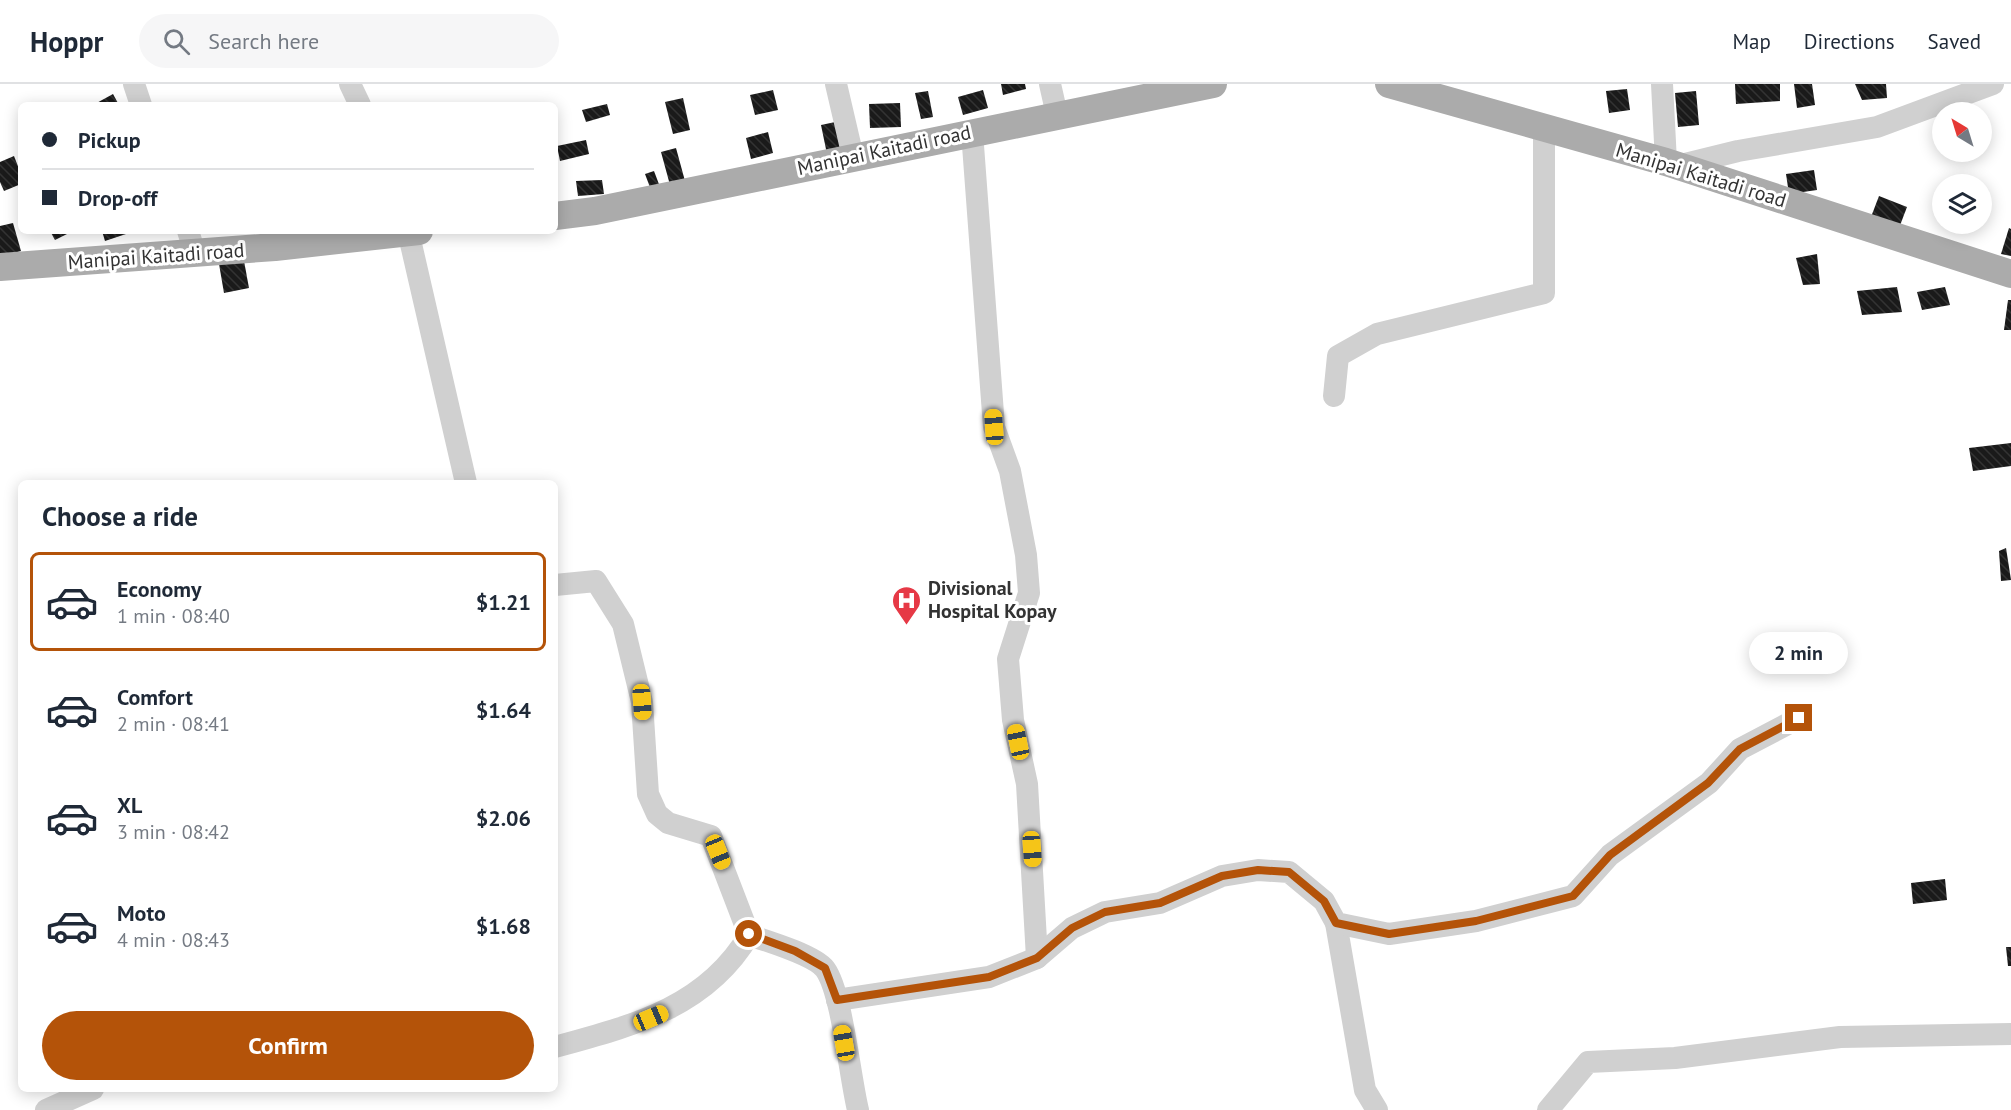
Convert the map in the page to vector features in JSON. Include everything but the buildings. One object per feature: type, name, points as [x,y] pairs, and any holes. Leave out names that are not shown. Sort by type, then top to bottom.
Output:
[{"type":"main road","name":"Manipai Kaitadi road","points":[[558,216],[595,211],[1056,115],[1142,91],[1213,84]]},
{"type":"main road","name":"Manipai Kaitadi road","points":[[1389,84],[1671,164],[2011,274]]},
{"type":"main road","name":"Manipai Kaitadi road","points":[[0,267],[192,242],[352,234]]},
{"type":"street","points":[[134,84],[140,102]]},
{"type":"street","points":[[350,84],[359,102]]},
{"type":"street","points":[[836,84],[853,157]]},
{"type":"street","points":[[1050,84],[1056,115]]},
{"type":"street","points":[[1662,84],[1671,164],[1877,127],[1993,84]]},
{"type":"street","points":[[1334,396],[1338,356],[1377,334],[1544,293],[1544,128]]},
{"type":"street","points":[[972,132],[994,427],[1010,471],[1026,555],[1029,593],[1008,659],[1014,720],[1028,784],[1037,958]]},
{"type":"street","points":[[413,234],[465,480]]},
{"type":"street","points":[[558,585],[596,581],[623,624],[642,702],[648,794],[657,814],[668,823],[711,836],[749,934],[795,951],[825,968],[837,1000],[858,1110]]},
{"type":"street","points":[[1336,923],[1389,934],[1476,921],[1573,896],[1610,855],[1708,783],[1740,749],[1799,718]]},
{"type":"street","points":[[837,1000],[989,977],[1037,958],[1072,928],[1105,912],[1160,903],[1222,876],[1258,870],[1289,872],[1324,901],[1336,923],[1365,1090],[1377,1110]]},
{"type":"street","points":[[558,1046],[631,1026],[672,1009],[734,961],[749,934]]},
{"type":"street","points":[[1548,1110],[1588,1062],[1675,1058],[1840,1037],[2011,1034]]},
{"type":"street","points":[[46,1110],[86,1092]]},
{"type":"place","name":"Divisional Hospital Kopay","points":[[907,626]]},
{"type":"route","points":[[749,934],[795,951],[825,968],[837,1000],[989,977],[1037,958],[1072,928],[1105,912],[1160,903],[1222,876],[1258,870],[1289,872],[1324,901],[1336,923],[1389,934],[1476,921],[1573,896],[1610,855],[1708,783],[1740,749],[1799,718]]}]
